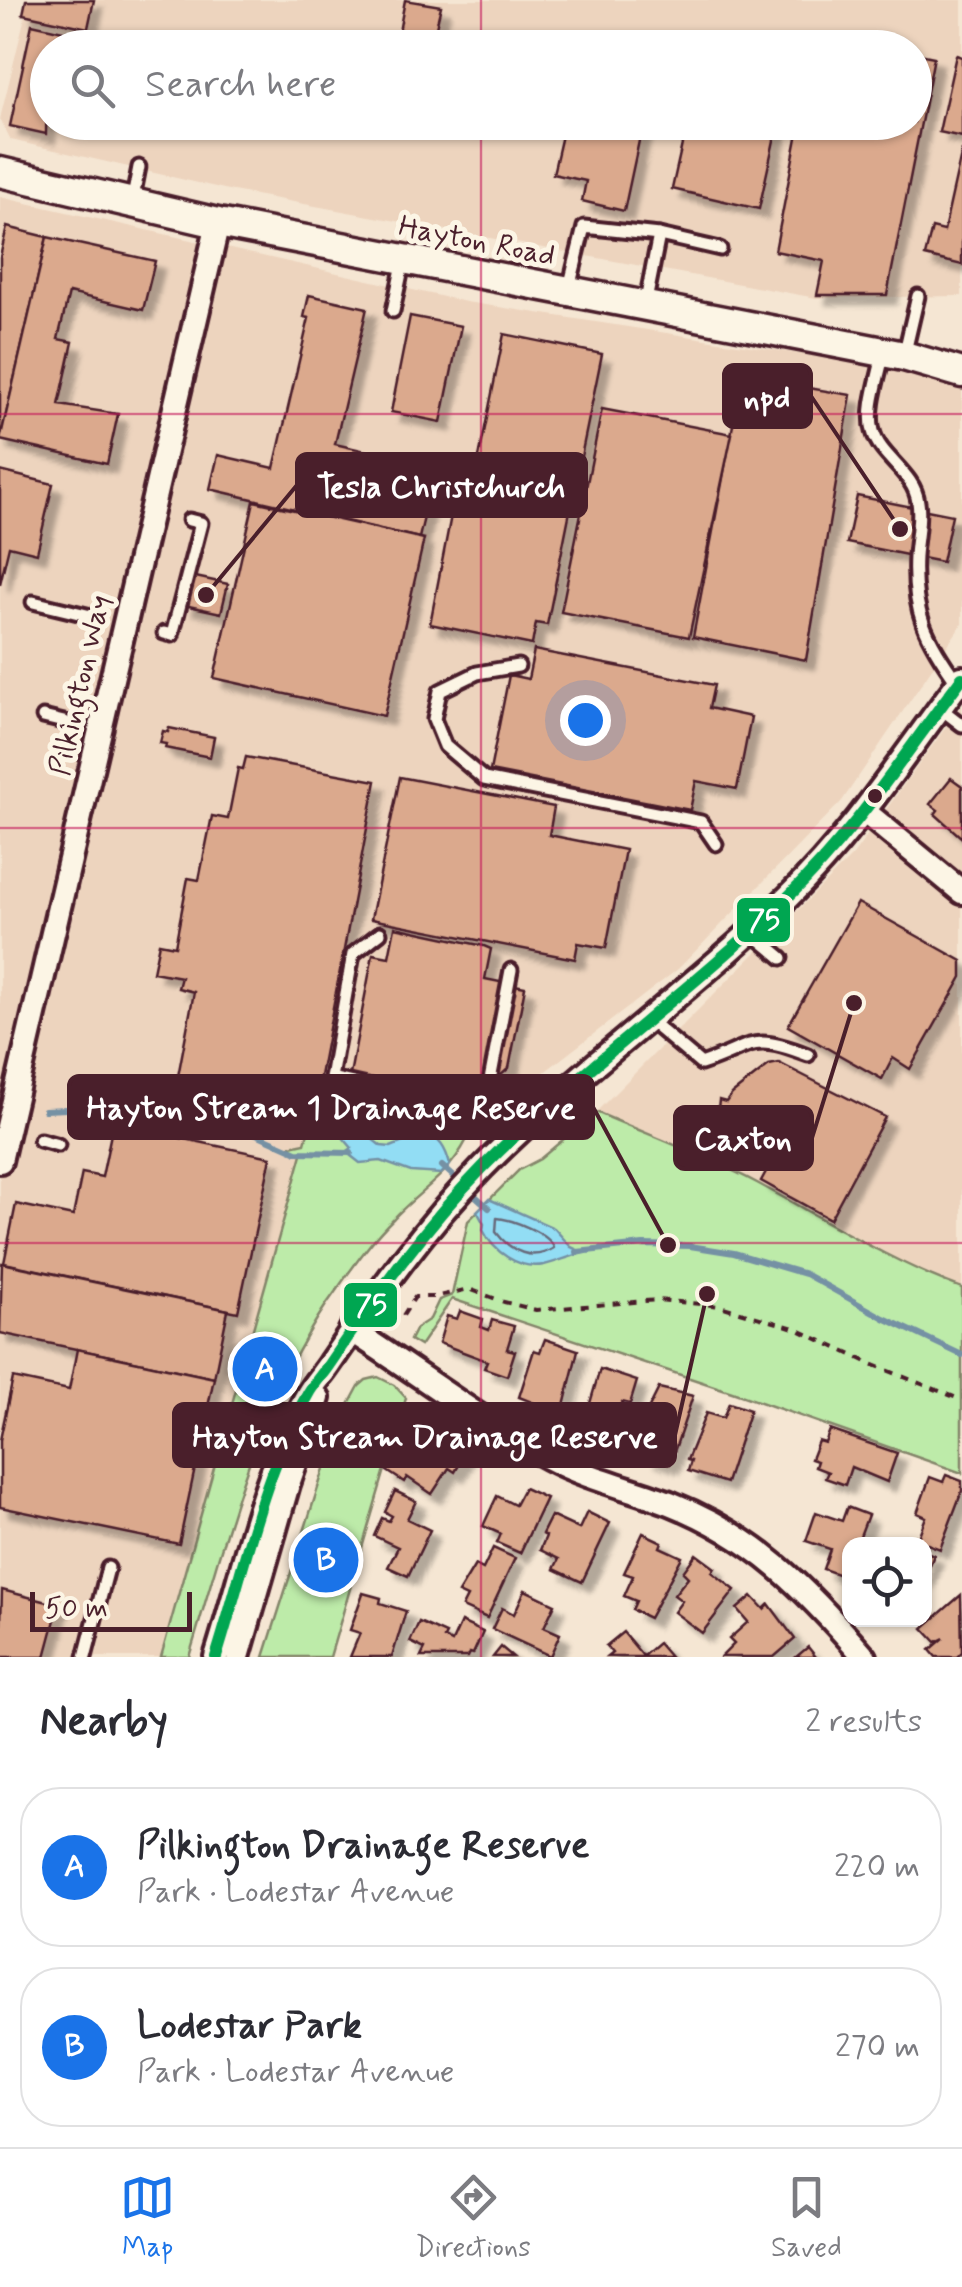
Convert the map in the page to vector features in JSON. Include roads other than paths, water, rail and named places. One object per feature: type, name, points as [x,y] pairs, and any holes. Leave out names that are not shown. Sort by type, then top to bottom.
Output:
[{"type":"street","name":"Hayton Road","points":[[0,172],[218,222],[956,368]]},
{"type":"street","name":"Pilkington Way","points":[[0,1161],[218,222]]},
{"type":"street","points":[[216,1657],[259,1508],[279,1454],[310,1388],[382,1284],[449,1203],[514,1138],[792,893],[866,812],[960,681]]},
{"type":"street","points":[[866,812],[962,892]]},
{"type":"street","points":[[351,1330],[494,1426],[554,1460],[671,1504],[737,1536],[796,1580],[864,1657]]},
{"type":"street","points":[[238,1657],[288,1484],[331,1362]]},
{"type":"lane","points":[[132,202],[139,167]]},
{"type":"lane","points":[[569,291],[584,227],[659,235],[720,249]]},
{"type":"lane","points":[[645,306],[659,235]]},
{"type":"lane","points":[[393,312],[404,259]]},
{"type":"lane","points":[[918,296],[894,354],[872,427],[918,501],[914,576],[917,608],[928,640],[960,681]]},
{"type":"lane","points":[[164,633],[172,635],[201,523],[190,520]]},
{"type":"lane","points":[[33,602],[91,616]]},
{"type":"lane","points":[[518,666],[477,673],[440,690],[434,720],[445,746],[484,779],[701,822],[716,844]]},
{"type":"lane","points":[[940,708],[962,725]]},
{"type":"lane","points":[[43,716],[68,723]]},
{"type":"lane","points":[[750,932],[782,958]]},
{"type":"lane","points":[[380,933],[353,954],[331,1078],[468,1109],[486,1101]]},
{"type":"lane","points":[[511,970],[486,1101],[514,1138]]},
{"type":"lane","points":[[650,1021],[702,1064],[740,1046],[773,1041],[808,1054]]},
{"type":"lane","points":[[40,1140],[58,1145]]},
{"type":"lane","points":[[85,1657],[108,1568]]},
{"type":"water","points":[[347,1119],[381,1146],[391,1147],[425,1133],[430,1135],[442,1145],[450,1165],[441,1174],[411,1172],[381,1161],[360,1163],[346,1152],[352,1148],[340,1134],[339,1125]]},
{"type":"water","points":[[489,1199],[554,1228],[571,1247],[584,1253],[534,1266],[507,1257],[483,1230],[477,1211]]},
{"type":"waterway","points":[[45,1110],[172,1109],[245,1129],[297,1152],[351,1153]]},
{"type":"waterway","points":[[442,1166],[489,1208]]},
{"type":"waterway","points":[[577,1252],[643,1245],[690,1246],[734,1253],[805,1274],[962,1355]]},
{"type":"place","name":"npd","points":[[900,529]]},
{"type":"place","name":"Tesla Christchurch","points":[[206,595]]},
{"type":"place","name":"Caxton","points":[[854,1003]]},
{"type":"place","name":"Hayton Stream 1 Drainage Reserve","points":[[668,1245]]},
{"type":"place","name":"Hayton Stream Drainage Reserve","points":[[707,1294]]},
{"type":"place","name":"Pilkington Drainage Reserve","points":[[265,1369]]},
{"type":"place","name":"Lodestar Park","points":[[326,1560]]}]
